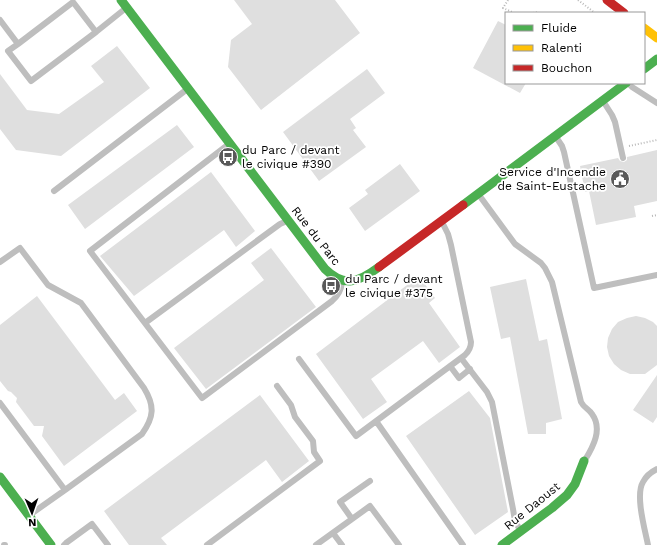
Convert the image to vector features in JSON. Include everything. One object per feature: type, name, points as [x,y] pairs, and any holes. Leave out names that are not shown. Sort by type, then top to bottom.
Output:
[{"type":"street","name":"Rue du Parc","points":[[121,0],[329,273],[342,281],[355,281],[370,274],[626,84]]},
{"type":"street","points":[[607,0],[623,12]]},
{"type":"street","points":[[645,29],[657,38]]},
{"type":"street","points":[[645,69],[657,59]]},
{"type":"street","name":"Rue Daoust","points":[[502,545],[567,495],[575,484],[584,462]]},
{"type":"street","points":[[0,477],[52,545]]},
{"type":"lane","points":[[96,32],[73,2],[8,51],[32,81],[96,32],[127,8]]},
{"type":"lane","points":[[0,20],[18,44]]},
{"type":"lane","points":[[628,84],[657,103]]},
{"type":"lane","points":[[54,191],[188,89]]},
{"type":"lane","points":[[602,101],[615,122],[622,158]]},
{"type":"lane","points":[[555,136],[564,152],[594,288],[657,275]]},
{"type":"lane","points":[[230,144],[90,251],[202,398],[332,301],[341,290],[342,281]]},
{"type":"lane","points":[[478,194],[515,244],[541,263],[552,282],[581,402],[583,406],[593,414],[596,426],[596,440],[584,462]]},
{"type":"lane","points":[[145,323],[280,224],[289,221]]},
{"type":"lane","points":[[300,359],[356,436],[461,358],[471,347],[471,342],[451,245],[448,234],[441,221]]},
{"type":"lane","points":[[0,262],[20,248],[48,285],[81,303],[144,388],[151,402],[151,419],[142,434],[29,515]]},
{"type":"lane","points":[[461,358],[487,392],[492,402],[514,515],[517,525],[521,531]]},
{"type":"lane","points":[[450,366],[458,378],[470,370]]},
{"type":"lane","points":[[207,545],[320,461],[314,452],[313,441],[295,417],[291,405],[278,386]]},
{"type":"lane","points":[[0,403],[65,490]]},
{"type":"lane","points":[[376,421],[463,545]]},
{"type":"lane","points":[[648,545],[640,492],[643,481],[648,475],[657,470]]},
{"type":"lane","points":[[352,519],[340,502],[370,481]]},
{"type":"lane","points":[[318,544],[370,506],[399,545]]},
{"type":"lane","points":[[64,545],[92,524],[108,545]]},
{"type":"lane","points":[[333,533],[342,545]]},
{"type":"path","points":[[508,0],[503,8],[512,12]]},
{"type":"path","points":[[578,0],[594,12]]},
{"type":"path","points":[[620,148],[657,140]]},
{"type":"path","points":[[652,216],[657,215]]},
{"type":"building","points":[[234,0],[335,0],[360,33],[261,110],[228,67],[231,40],[252,24]]},
{"type":"building","points":[[498,21],[505,24],[505,84],[525,84],[520,93],[473,68]]},
{"type":"building","points":[[117,46],[150,88],[61,156],[16,150],[0,129],[0,74],[27,110],[59,114],[104,82],[91,66]]},
{"type":"building","points":[[367,69],[385,93],[350,119],[356,128],[353,130],[366,147],[319,181],[283,132]]},
{"type":"building","points":[[177,125],[194,147],[85,229],[68,205]]},
{"type":"building","name":"Service d'Incendie de Saint-Eustache","points":[[657,150],[657,201],[634,206],[636,217],[596,225],[589,191],[585,192],[580,166],[618,158],[620,161],[624,162],[627,160],[627,157]]},
{"type":"building","points":[[400,164],[420,191],[365,231],[349,208],[368,194],[365,190]]},
{"type":"building","points":[[211,172],[255,231],[236,247],[224,230],[134,296],[100,256]]},
{"type":"building","points":[[271,248],[316,307],[206,389],[174,348],[264,280],[251,263]]},
{"type":"building","points":[[419,276],[435,298],[429,303],[460,347],[439,363],[423,341],[371,379],[387,402],[363,419],[316,354]]},
{"type":"building","points":[[526,279],[539,341],[547,339],[562,419],[546,423],[546,434],[528,434],[510,337],[501,339],[490,287]]},
{"type":"building","points":[[37,296],[115,400],[124,393],[137,411],[64,466],[42,436],[44,426],[34,426],[16,402],[17,398],[8,391],[0,381],[0,325]]},
{"type":"building","points":[[636,316],[645,318],[657,326],[657,365],[645,374],[630,374],[621,370],[614,364],[609,356],[607,347],[608,338],[612,329],[618,322]]},
{"type":"building","points":[[657,375],[657,417],[653,423],[633,410]]},
{"type":"building","points":[[469,391],[490,418],[508,512],[475,535],[406,436]]},
{"type":"building","points":[[260,395],[309,461],[282,482],[266,460],[161,538],[167,545],[129,545],[104,511]]},
{"type":"traffic: fast","points":[[121,0],[325,269],[339,279],[352,281],[365,276],[379,267]]},
{"type":"traffic: fast","points":[[645,68],[657,59]]},
{"type":"traffic: fast","points":[[463,205],[625,84]]},
{"type":"traffic: fast","points":[[502,545],[567,495],[575,484],[584,461]]},
{"type":"traffic: fast","points":[[0,477],[51,545]]},
{"type":"traffic: slow","points":[[645,29],[657,38]]},
{"type":"traffic: jam","points":[[607,0],[623,12]]},
{"type":"traffic: jam","points":[[379,267],[463,205]]},
{"type":"place","name":"du Parc / devant le civique #390","points":[[228,157]]},
{"type":"place","name":"Service d'Incendie de Saint-Eustache","points":[[620,179]]},
{"type":"place","name":"du Parc / devant le civique #375","points":[[331,286]]}]
